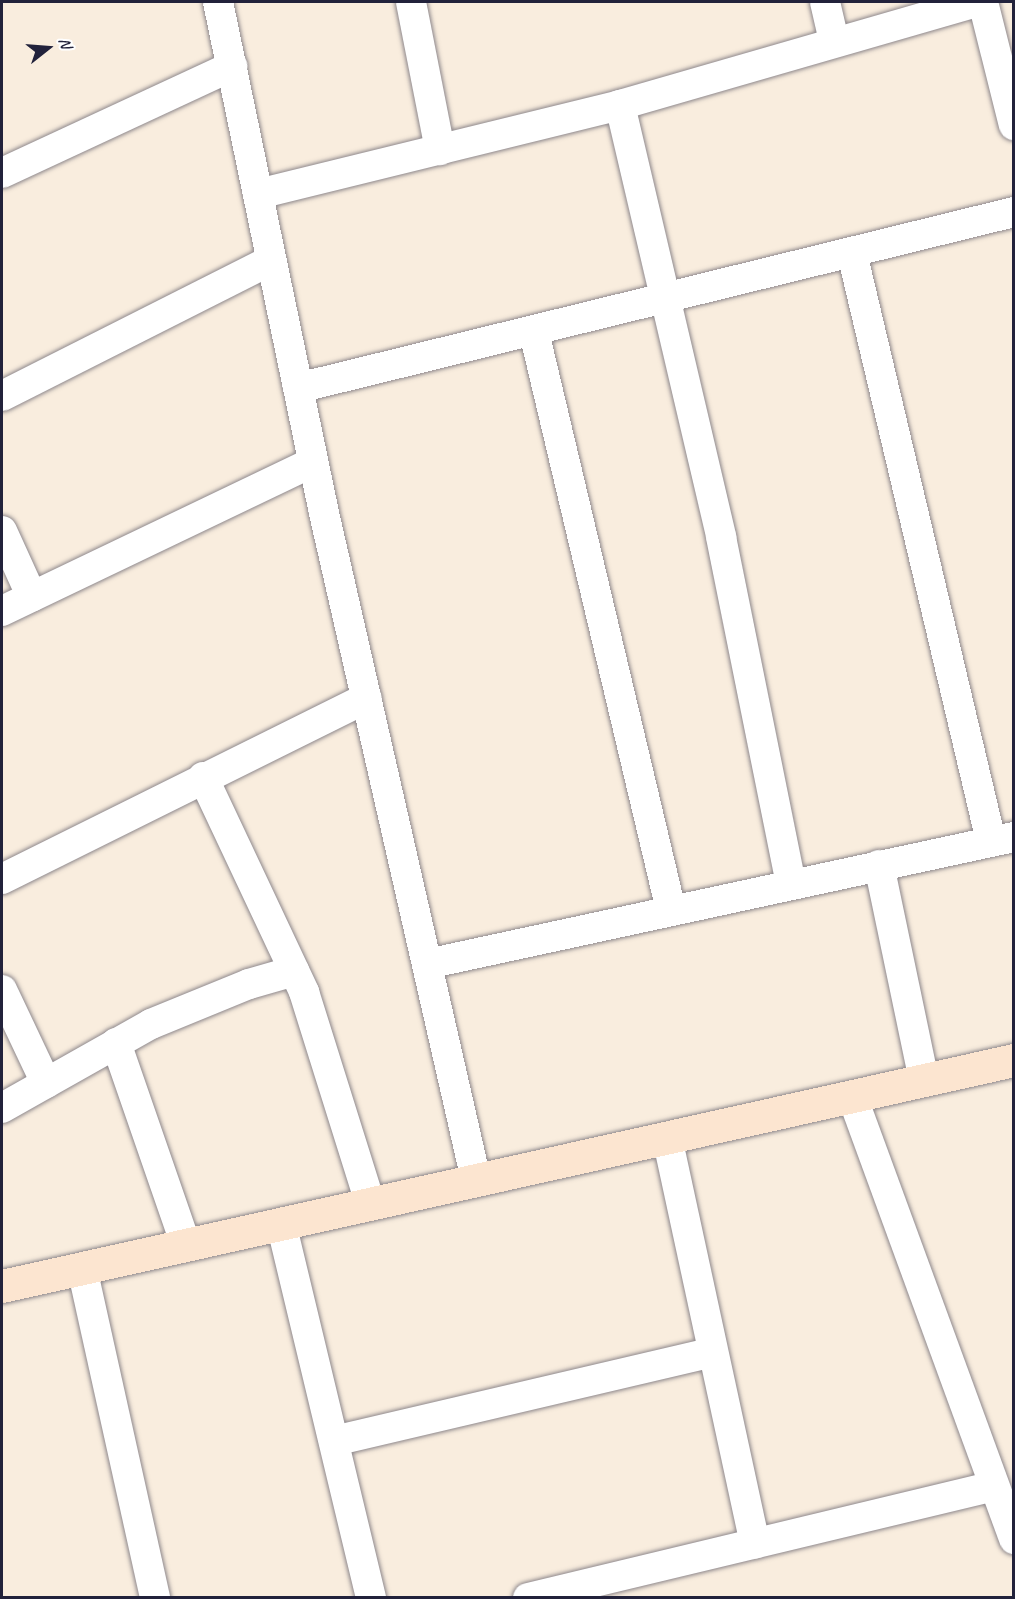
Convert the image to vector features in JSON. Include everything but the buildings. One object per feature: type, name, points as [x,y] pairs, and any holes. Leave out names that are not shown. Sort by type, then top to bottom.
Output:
[{"type":"street","points":[[218,2],[313,462],[476,1180]]},
{"type":"street","points":[[411,2],[440,150]]},
{"type":"street","points":[[825,2],[834,41]]},
{"type":"street","points":[[258,194],[620,105],[834,41],[977,2]]},
{"type":"street","points":[[983,2],[1014,125]]},
{"type":"street","points":[[2,173],[231,66]]},
{"type":"street","points":[[620,105],[721,537],[791,884]]},
{"type":"street","points":[[298,388],[666,300],[1014,212]]},
{"type":"street","points":[[427,964],[1002,839],[852,253]]},
{"type":"street","points":[[2,396],[272,260]]},
{"type":"street","points":[[534,332],[671,910]]},
{"type":"street","points":[[2,612],[313,462]]},
{"type":"street","points":[[2,531],[32,597]]},
{"type":"street","points":[[2,879],[203,777],[366,698]]},
{"type":"street","points":[[203,777],[294,971],[370,1203]]},
{"type":"street","points":[[879,865],[924,1080]]},
{"type":"street","points":[[2,1108],[150,1024],[249,984],[294,971]]},
{"type":"street","points":[[2,990],[46,1083]]},
{"type":"street","points":[[116,1043],[186,1245]]},
{"type":"street","points":[[2,1286],[1014,1060]]},
{"type":"street","points":[[852,1096],[1014,1539]]},
{"type":"street","points":[[668,1137],[755,1544]]},
{"type":"street","points":[[281,1223],[371,1598]]},
{"type":"street","points":[[81,1268],[151,1597]]},
{"type":"street","points":[[334,1442],[713,1352]]},
{"type":"street","points":[[528,1598],[568,1593],[755,1544],[994,1486]]}]
